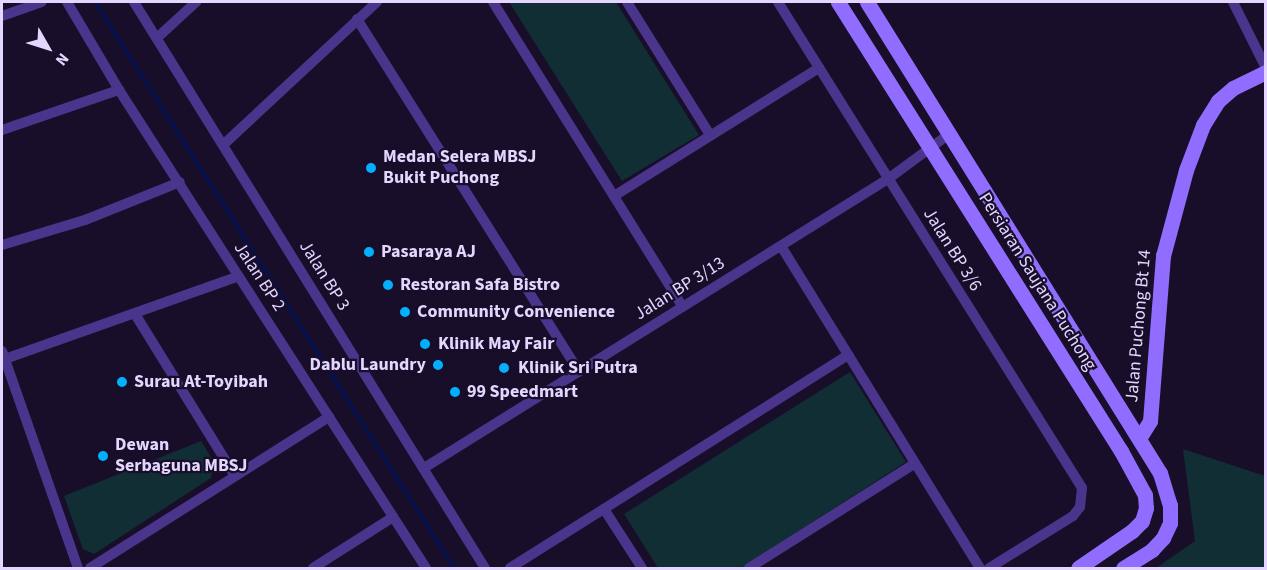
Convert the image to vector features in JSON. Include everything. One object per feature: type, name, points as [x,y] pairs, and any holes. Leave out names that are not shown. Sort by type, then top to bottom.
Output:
[{"type":"street","points":[[2,16],[42,2]]},
{"type":"street","name":"Jalan BP 2","points":[[67,2],[119,90],[426,568]]},
{"type":"street","name":"Jalan BP 3","points":[[134,2],[158,36],[484,568]]},
{"type":"street","points":[[158,36],[196,2]]},
{"type":"street","points":[[223,145],[377,2]]},
{"type":"street","points":[[493,2],[683,307]]},
{"type":"street","points":[[627,2],[710,135]]},
{"type":"street","name":"Jalan BP 3/6","points":[[778,2],[1082,488],[1080,507],[1073,516],[989,568]]},
{"type":"street","name":"Persiaran Saujana Puchong","points":[[838,2],[1121,451],[1145,495],[1146,508],[1142,521],[1132,531],[1078,568]]},
{"type":"street","name":"Persiaran Saujana Puchong","points":[[867,2],[1140,437],[1167,490],[1170,523],[1163,538],[1152,550],[1123,568]]},
{"type":"street","points":[[1233,2],[1266,70]]},
{"type":"street","points":[[357,19],[579,372]]},
{"type":"street","points":[[614,196],[819,68]]},
{"type":"street","name":"Jalan Puchong Bt 14","points":[[1140,437],[1150,421],[1163,256],[1189,163],[1203,125],[1218,101],[1233,88],[1266,70]]},
{"type":"street","points":[[2,130],[119,90]]},
{"type":"street","name":"Jalan BP 3/13","points":[[424,468],[888,179],[950,134]]},
{"type":"street","points":[[2,245],[85,220],[180,182]]},
{"type":"street","points":[[781,246],[914,464],[981,568]]},
{"type":"street","points":[[78,568],[2,357],[135,314],[239,276]]},
{"type":"street","points":[[135,314],[235,476]]},
{"type":"street","points":[[510,568],[848,355]]},
{"type":"street","points":[[90,568],[329,417]]},
{"type":"street","points":[[749,568],[914,464]]},
{"type":"street","points":[[604,509],[642,568]]},
{"type":"street","points":[[314,568],[393,517]]},
{"type":"green space","points":[[509,2],[616,2],[699,135],[622,181]]},
{"type":"green space","points":[[850,372],[906,462],[741,568],[658,568],[624,514]]},
{"type":"green space","points":[[201,441],[214,462],[211,478],[94,554],[83,549],[64,496]]},
{"type":"green space","points":[[1183,449],[1265,476],[1265,568],[1156,568],[1195,541]]},
{"type":"waterway","points":[[95,2],[454,568]]},
{"type":"place","name":"Medan Selera MBSJ Bukit Puchong","points":[[371,168]]},
{"type":"place","name":"Pasaraya AJ","points":[[369,252]]},
{"type":"place","name":"Restoran Safa Bistro","points":[[388,285]]},
{"type":"place","name":"Community Convenience","points":[[405,312]]},
{"type":"place","name":"Klinik May Fair","points":[[425,344]]},
{"type":"place","name":"Dablu Laundry","points":[[438,365]]},
{"type":"place","name":"Klinik Sri Putra","points":[[504,368]]},
{"type":"place","name":"Surau At-Toyibah","points":[[122,382]]},
{"type":"place","name":"99 Speedmart","points":[[455,392]]},
{"type":"place","name":"Dewan Serbaguna MBSJ","points":[[103,456]]}]
